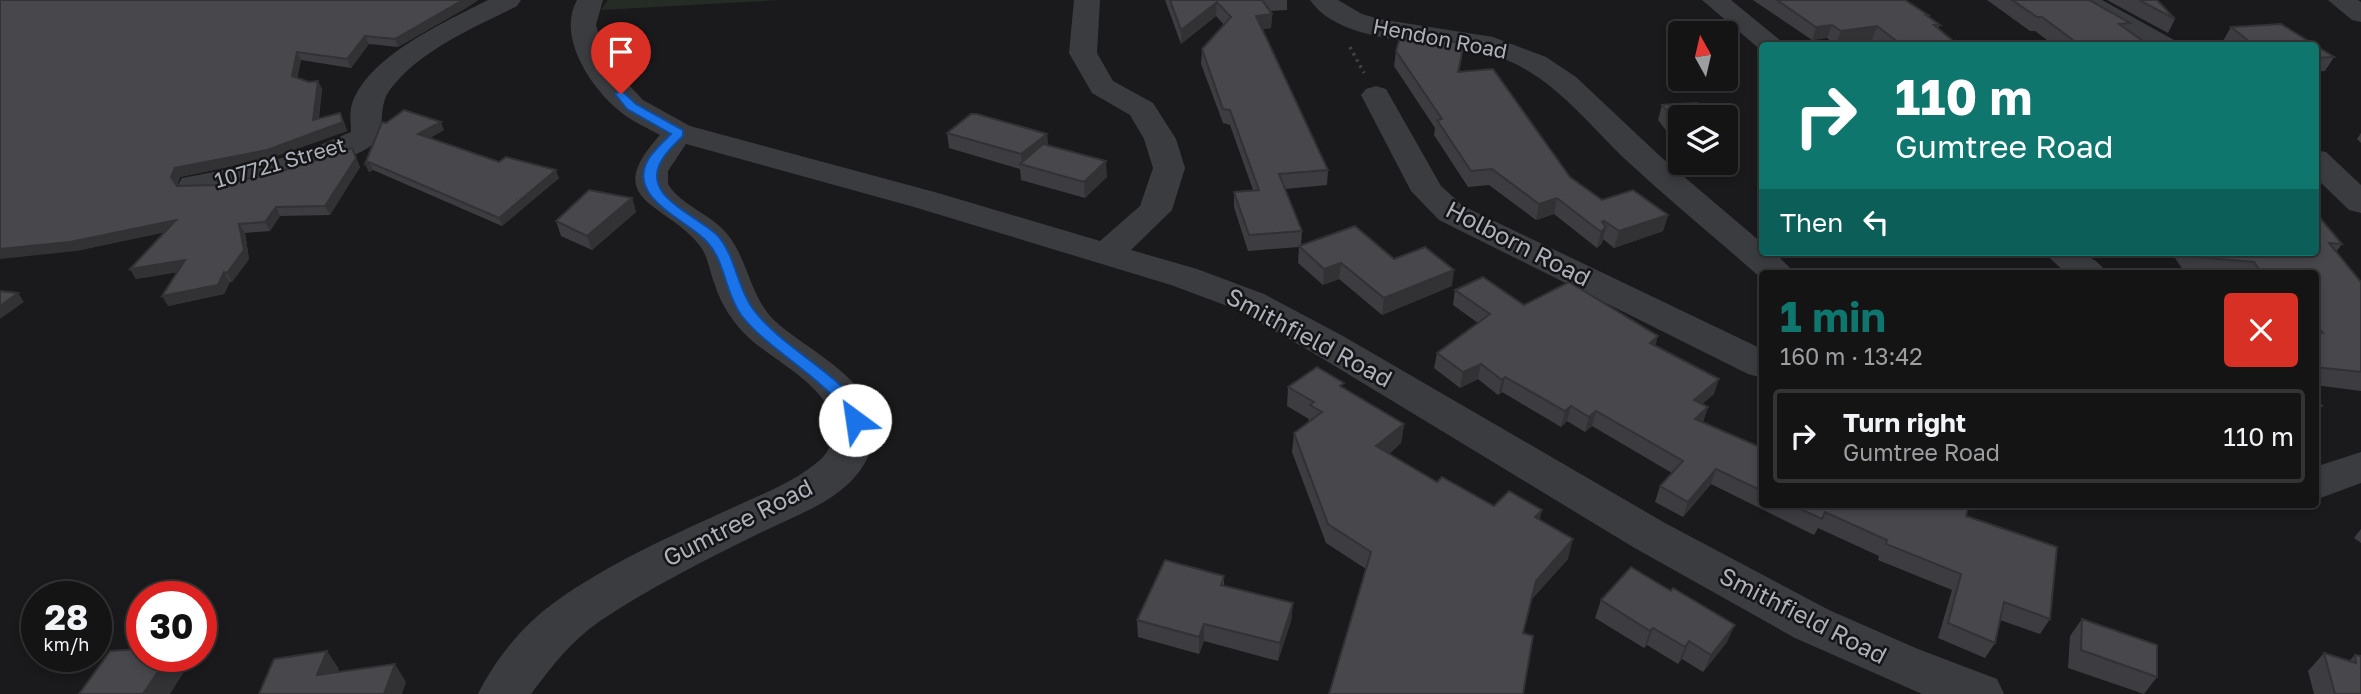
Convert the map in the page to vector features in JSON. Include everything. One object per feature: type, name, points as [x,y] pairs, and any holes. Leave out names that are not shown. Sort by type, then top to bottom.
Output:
[{"type":"street","name":"107721 Street","points":[[194,185],[265,172],[326,153],[362,138],[366,133],[365,113],[368,102],[397,67],[414,52],[508,0]]},
{"type":"street","name":"Smithfield Road","points":[[590,0],[585,9],[582,26],[596,65],[632,106],[678,133],[782,159],[1107,253],[1184,276],[1251,302],[1329,345],[1649,535],[1812,624],[1900,664],[1979,694]]},
{"type":"street","points":[[1087,0],[1083,53],[1102,86],[1142,109],[1160,139],[1169,168],[1155,210],[1107,253]]},
{"type":"street","points":[[1715,0],[1768,42]]},
{"type":"street","points":[[2082,0],[2157,42]]},
{"type":"street","points":[[2341,0],[2361,14]]},
{"type":"street","name":"Hendon Road","points":[[1325,4],[1350,19],[1370,25],[1489,45],[1537,63],[1561,78],[1633,149],[1774,270]]},
{"type":"street","name":"Holborn Road","points":[[1376,95],[1427,191],[1451,213],[1759,364]]},
{"type":"street","name":"Gumtree Road","points":[[503,694],[535,650],[579,611],[643,572],[800,494],[835,472],[852,448],[855,420],[850,403],[806,363],[763,330],[736,294],[721,252],[712,238],[664,204],[653,188],[651,174],[654,160],[678,133]]},
{"type":"street","points":[[2319,163],[2361,202]]},
{"type":"street","points":[[2066,256],[2085,270]]},
{"type":"street","points":[[2319,483],[2361,467]]},
{"type":"path","points":[[1325,4],[1376,95]]},
{"type":"shaded area","points":[[608,0],[781,0],[601,10]]},
{"type":"building","points":[[0,0],[463,0],[395,39],[365,36],[347,59],[297,52],[292,76],[309,82],[318,81],[313,120],[340,113],[343,122],[267,150],[175,168],[171,177],[177,186],[217,185],[276,173],[352,148],[356,158],[325,206],[276,207],[265,222],[239,224],[244,250],[227,273],[224,272],[218,285],[162,296],[185,260],[130,269],[176,220],[70,242],[0,249]]},
{"type":"building","points":[[1170,0],[1262,0],[1272,14],[1256,16],[1328,170],[1279,174],[1302,231],[1249,235],[1234,192],[1259,190],[1230,110],[1223,109],[1202,49],[1231,17],[1217,2],[1181,30]]},
{"type":"building","points":[[1777,0],[1905,0],[1940,25],[1934,25],[1954,42],[1898,42],[1877,26],[1841,31],[1832,25],[1816,27]]},
{"type":"building","points":[[2012,0],[2089,0],[2130,23],[2119,24],[2144,42],[2076,42],[2042,17],[2037,17]]},
{"type":"building","points":[[2139,0],[2157,0],[2175,19]]},
{"type":"building","points":[[2281,24],[2310,42],[2250,42],[2231,27]]},
{"type":"building","points":[[1401,34],[1446,37],[1445,41],[1464,43],[1458,72],[1493,69],[1570,177],[1602,200],[1633,190],[1668,215],[1619,231],[1604,221],[1602,222],[1606,227],[1601,232],[1557,198],[1539,204],[1492,169],[1471,171],[1437,120],[1442,119],[1396,51]]},
{"type":"building","points":[[2319,48],[2334,57],[2319,58]]},
{"type":"building","points":[[1697,103],[1699,105],[1668,105],[1668,112],[1662,105]]},
{"type":"building","points":[[404,110],[441,122],[418,134],[499,162],[506,157],[556,170],[499,218],[369,162],[365,164],[382,122],[386,123]]},
{"type":"building","points":[[971,114],[1047,134],[1021,154],[947,133]]},
{"type":"building","points":[[1043,144],[1106,161],[1084,182],[1020,164]]},
{"type":"building","points":[[589,190],[632,198],[587,236],[556,221]]},
{"type":"building","points":[[2319,217],[2342,244],[2329,243],[2361,282],[2361,372],[2319,367],[2319,332],[2323,333],[2319,328],[2319,270],[2260,270],[2254,262],[2195,257],[2319,256]]},
{"type":"building","points":[[1355,226],[1394,259],[1425,247],[1454,270],[1384,298],[1341,263],[1324,269],[1299,246]]},
{"type":"building","points":[[1483,277],[1524,305],[1569,282],[1658,336],[1650,343],[1719,379],[1694,400],[1708,407],[1695,419],[1759,447],[1759,490],[1716,469],[1688,502],[1660,486],[1683,461],[1596,411],[1589,417],[1571,406],[1565,411],[1505,377],[1502,380],[1481,364],[1463,372],[1437,353],[1490,314],[1455,290]]},
{"type":"building","points":[[0,291],[18,293],[0,306]]},
{"type":"building","points":[[1317,367],[1344,383],[1340,386],[1404,424],[1376,446],[1437,482],[1442,477],[1494,506],[1509,491],[1542,510],[1535,517],[1573,539],[1536,581],[1523,633],[1533,636],[1523,694],[1329,694],[1371,552],[1328,524],[1294,433],[1322,412],[1310,405],[1314,402],[1288,387]]},
{"type":"building","points":[[1799,508],[1968,508],[1966,516],[2057,547],[2050,619],[2004,602],[1995,643],[1948,623],[1961,574],[1886,544],[1887,540],[1825,512],[1822,519]]},
{"type":"building","points":[[1165,560],[1224,576],[1221,585],[1293,603],[1280,643],[1204,624],[1199,637],[1137,620]]},
{"type":"building","points":[[1631,567],[1671,591],[1673,588],[1735,625],[1711,655],[1689,641],[1685,647],[1653,628],[1650,631],[1601,600]]},
{"type":"building","points":[[2082,619],[2157,645],[2157,677],[2081,650]]},
{"type":"building","points":[[126,650],[126,672],[157,672],[143,694],[79,694],[95,672],[112,672],[112,651]]},
{"type":"building","points":[[327,651],[317,675],[395,664],[384,694],[259,694],[274,659]]},
{"type":"building","points":[[2324,653],[2356,663],[2355,655],[2361,656],[2361,694],[2335,694]]},
{"type":"route","points":[[621,94],[632,106],[678,133],[654,160],[651,174],[653,188],[664,204],[712,238],[721,252],[736,294],[747,311],[763,330],[806,363],[850,403],[855,420]]}]
